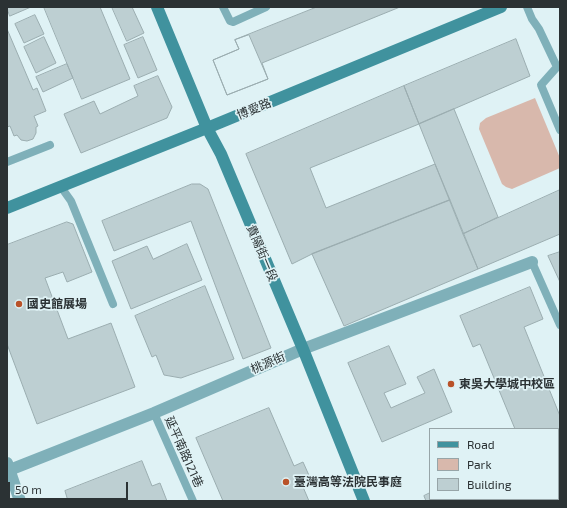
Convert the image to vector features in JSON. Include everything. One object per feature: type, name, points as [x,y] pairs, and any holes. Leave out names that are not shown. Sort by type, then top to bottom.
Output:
[{"type":"street","name":"貴陽街一段","points":[[157,7],[208,128],[221,154],[364,501]]},
{"type":"street","name":"博愛路","points":[[7,208],[208,128],[501,7]]},
{"type":"street","name":"桃源街","points":[[8,468],[154,413],[302,349],[532,262]]},
{"type":"street","points":[[8,468],[20,501]]},
{"type":"lane","points":[[223,7],[230,21],[233,22],[266,7]]},
{"type":"lane","points":[[527,7],[558,66],[541,85],[560,130]]},
{"type":"lane","points":[[7,162],[50,145]]},
{"type":"lane","points":[[60,187],[71,201],[113,304]]},
{"type":"lane","points":[[532,262],[560,325]]},
{"type":"lane","name":"延平南路121巷","points":[[154,413],[193,501]]},
{"type":"green space","points":[[535,98],[560,158],[560,168],[512,189],[502,184],[479,129],[480,123],[486,118]]},
{"type":"building","points":[[7,7],[31,7],[10,16]]},
{"type":"building","points":[[44,7],[100,7],[130,79],[82,99]]},
{"type":"building","points":[[112,7],[132,7],[144,33],[127,41]]},
{"type":"building","points":[[317,7],[400,7],[262,63],[268,79],[227,95],[213,60],[239,49],[235,40]]},
{"type":"building","points":[[35,15],[44,34],[24,43],[15,24]]},
{"type":"building","points":[[7,29],[33,90],[37,88],[46,111],[34,116],[38,126],[36,127],[36,133],[33,139],[27,141],[21,140],[17,135],[14,136],[10,126],[7,127]]},
{"type":"building","points":[[249,35],[268,79],[227,95],[213,60],[239,49],[235,40]]},
{"type":"building","points":[[44,37],[56,63],[36,73],[24,47]]},
{"type":"building","points":[[143,37],[157,70],[138,78],[124,45]]},
{"type":"building","points":[[516,39],[530,76],[419,124],[404,86]]},
{"type":"building","points":[[67,64],[73,78],[43,92],[36,77]]},
{"type":"building","points":[[158,76],[172,107],[167,118],[81,153],[64,114],[94,101],[100,114],[138,96],[134,86]]},
{"type":"building","points":[[404,86],[419,124],[310,168],[326,208],[435,164],[450,200],[312,254],[292,264],[246,154]]},
{"type":"building","points":[[454,109],[498,217],[463,234],[419,124]]},
{"type":"building","points":[[192,184],[200,184],[208,189],[271,348],[243,359],[191,221],[114,251],[102,221]]},
{"type":"building","points":[[560,190],[560,234],[478,269],[463,234]]},
{"type":"building","points":[[450,200],[478,269],[344,326],[312,254]]},
{"type":"building","points":[[67,222],[73,224],[92,272],[67,282],[63,272],[45,278],[68,339],[111,323],[135,387],[37,424],[7,344],[7,245]]},
{"type":"building","points":[[187,244],[202,280],[131,309],[112,261],[147,246],[153,259]]},
{"type":"building","points":[[560,252],[560,282],[548,256]]},
{"type":"building","points":[[205,286],[234,359],[181,378],[164,375],[156,355],[152,357],[135,316]]},
{"type":"building","points":[[530,287],[543,319],[524,327],[560,416],[560,471],[559,428],[515,428],[480,344],[473,347],[460,316]]},
{"type":"building","points":[[389,346],[406,384],[384,393],[391,408],[425,393],[417,377],[434,369],[452,412],[382,442],[348,363]]},
{"type":"building","points":[[269,408],[294,466],[303,462],[312,482],[303,487],[309,501],[223,501],[196,438]]},
{"type":"building","points":[[142,461],[152,486],[160,483],[167,501],[68,501],[65,491]]},
{"type":"building","points":[[559,488],[560,490],[560,501],[525,501],[559,500]]},
{"type":"building","points":[[429,494],[429,500],[494,500],[426,501],[424,496]]},
{"type":"place","name":"國史館展場","points":[[19,304]]},
{"type":"place","name":"東吳大學城中校區","points":[[451,384]]},
{"type":"place","name":"臺灣高等法院民事庭","points":[[286,482]]}]
